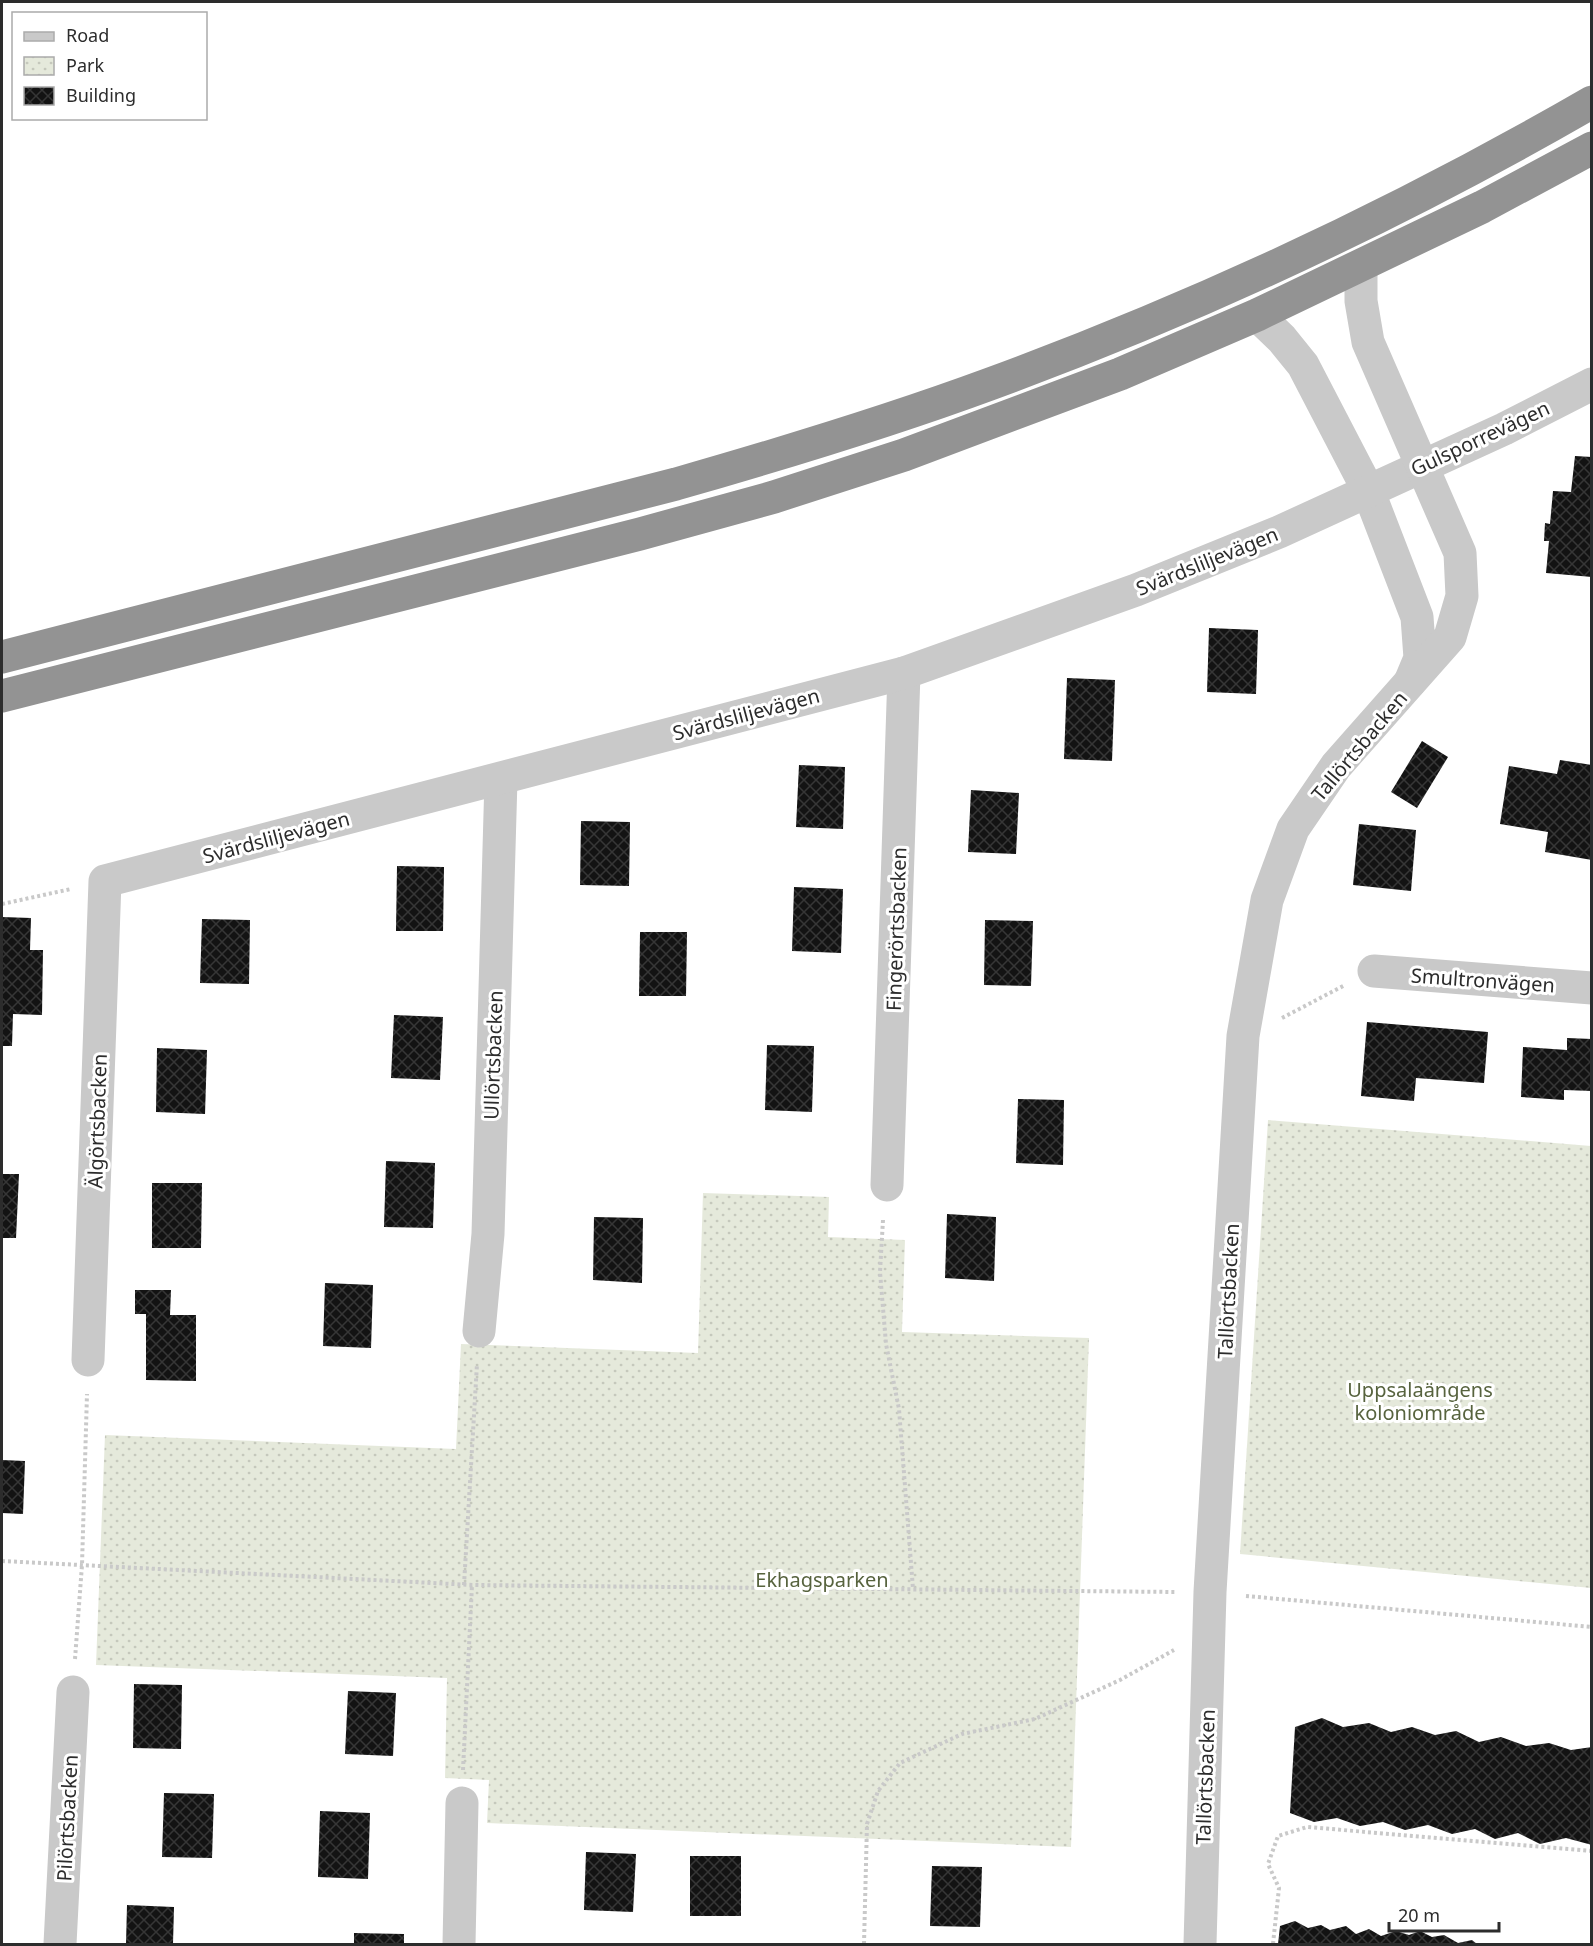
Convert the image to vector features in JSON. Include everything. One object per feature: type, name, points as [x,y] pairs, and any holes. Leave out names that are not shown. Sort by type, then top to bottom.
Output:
[{"type":"highway","points":[[2,657],[676,484],[778,455],[991,384],[1134,326],[1353,229],[1460,175],[1592,102]]},
{"type":"highway","points":[[2,696],[640,534],[774,497],[904,455],[1018,414],[1257,315],[1482,207],[1592,148]]},
{"type":"street","name":"Tallörtsbacken","points":[[1200,1944],[1210,1592],[1243,1035],[1267,900],[1293,829],[1336,766],[1450,636],[1462,596],[1460,553],[1420,466],[1368,342],[1361,301],[1361,266]]},
{"type":"street","name":"Tallörtsbacken","points":[[1257,315],[1282,339],[1303,364],[1368,490],[1417,618],[1420,658],[1408,686]]},
{"type":"street","name":"Gulsporrevägen","points":[[1368,490],[1504,429],[1592,384]]},
{"type":"street","name":"Svärdsliljevägen","points":[[105,881],[904,673],[1147,586],[1279,532],[1368,490]]},
{"type":"street","name":"Fingerörtsbacken","points":[[887,1185],[904,673]]},
{"type":"street","name":"Ullörtsbacken","points":[[479,1331],[488,1234],[501,779]]},
{"type":"street","name":"Älgörtsbacken","points":[[88,1360],[105,881]]},
{"type":"street","name":"Smultronvägen","points":[[1374,971],[1592,988]]},
{"type":"street","name":"Pilörtsbacken","points":[[60,1944],[73,1692]]},
{"type":"street","points":[[459,1944],[462,1803]]},
{"type":"path","points":[[2,904],[105,881]]},
{"type":"path","points":[[1243,1035],[1374,971]]},
{"type":"path","points":[[881,1239],[880,1272],[886,1344],[899,1409],[913,1589]]},
{"type":"path","points":[[464,1585],[479,1331]]},
{"type":"path","points":[[73,1692],[82,1565],[88,1360]]},
{"type":"path","points":[[2,1561],[464,1585],[1210,1592],[1592,1627]]},
{"type":"path","points":[[462,1803],[472,1585]]},
{"type":"path","points":[[864,1944],[867,1824],[878,1791],[900,1763],[962,1734],[1035,1719],[1120,1680],[1183,1646]]},
{"type":"path","points":[[1274,1944],[1279,1888],[1268,1864],[1278,1836],[1307,1827],[1592,1851]]},
{"type":"green space","name":"Uppsalaängens koloniområde","points":[[1268,1120],[1591,1146],[1591,1588],[1240,1554]]},
{"type":"green space","name":"Ekhagsparken","points":[[703,1193],[829,1197],[828,1237],[905,1240],[902,1332],[1089,1338],[1071,1847],[487,1823],[489,1780],[445,1778],[447,1678],[96,1665],[105,1435],[456,1449],[461,1344],[698,1353]]},
{"type":"building","points":[[1575,456],[1592,457],[1592,577],[1546,573],[1549,541],[1544,541],[1545,523],[1550,524],[1553,491],[1571,492]]},
{"type":"building","points":[[1209,628],[1258,630],[1256,694],[1207,692]]},
{"type":"building","points":[[1067,678],[1115,680],[1112,761],[1064,759]]},
{"type":"building","points":[[1422,741],[1448,757],[1417,808],[1391,792]]},
{"type":"building","points":[[1560,760],[1592,765],[1592,860],[1545,852],[1548,832],[1500,824],[1509,766],[1557,774]]},
{"type":"building","points":[[799,765],[845,767],[843,829],[796,827]]},
{"type":"building","points":[[971,790],[1019,793],[1016,854],[968,852]]},
{"type":"building","points":[[581,821],[630,822],[629,886],[580,885]]},
{"type":"building","points":[[1359,824],[1416,830],[1411,891],[1353,885]]},
{"type":"building","points":[[397,866],[444,867],[443,931],[396,931]]},
{"type":"building","points":[[794,887],[843,889],[841,953],[792,951]]},
{"type":"building","points":[[2,917],[31,918],[30,950],[43,950],[42,1015],[13,1014],[12,1046],[2,1046]]},
{"type":"building","points":[[202,919],[250,920],[249,984],[200,983]]},
{"type":"building","points":[[985,920],[1033,921],[1031,986],[984,985]]},
{"type":"building","points":[[640,932],[687,932],[686,996],[639,996]]},
{"type":"building","points":[[394,1015],[443,1017],[440,1080],[391,1078]]},
{"type":"building","points":[[1367,1022],[1488,1032],[1484,1083],[1416,1078],[1414,1101],[1361,1096]]},
{"type":"building","points":[[1567,1038],[1592,1039],[1592,1091],[1564,1090],[1564,1100],[1521,1097],[1523,1047],[1567,1050]]},
{"type":"building","points":[[767,1045],[814,1046],[812,1112],[765,1110]]},
{"type":"building","points":[[157,1048],[207,1050],[205,1114],[156,1112]]},
{"type":"building","points":[[1018,1099],[1064,1100],[1063,1165],[1016,1163]]},
{"type":"building","points":[[386,1161],[435,1163],[433,1228],[384,1227]]},
{"type":"building","points":[[2,1174],[19,1174],[16,1238],[2,1238]]},
{"type":"building","points":[[152,1183],[202,1183],[201,1248],[152,1248]]},
{"type":"building","points":[[947,1214],[996,1217],[994,1281],[945,1278]]},
{"type":"building","points":[[594,1217],[643,1218],[642,1283],[593,1280]]},
{"type":"building","points":[[325,1283],[373,1285],[371,1348],[323,1346]]},
{"type":"building","points":[[135,1290],[171,1290],[170,1315],[196,1315],[196,1381],[146,1380],[146,1314],[135,1314]]},
{"type":"building","points":[[2,1460],[25,1461],[23,1514],[2,1513]]},
{"type":"building","points":[[134,1684],[182,1685],[181,1749],[133,1748]]},
{"type":"building","points":[[348,1691],[396,1693],[393,1756],[345,1754]]},
{"type":"building","points":[[1322,1718],[1343,1727],[1369,1723],[1391,1732],[1412,1727],[1435,1735],[1456,1731],[1479,1742],[1501,1737],[1526,1746],[1549,1743],[1571,1750],[1592,1747],[1592,1845],[1566,1838],[1540,1844],[1518,1833],[1495,1839],[1475,1829],[1452,1834],[1428,1825],[1405,1830],[1383,1822],[1360,1826],[1337,1818],[1314,1822],[1290,1813],[1295,1727]]},
{"type":"building","points":[[164,1793],[214,1794],[212,1858],[162,1857]]},
{"type":"building","points":[[320,1811],[370,1813],[368,1879],[318,1877]]},
{"type":"building","points":[[586,1852],[636,1854],[633,1912],[584,1910]]},
{"type":"building","points":[[690,1856],[741,1856],[741,1916],[690,1916]]},
{"type":"building","points":[[932,1866],[982,1867],[980,1927],[930,1926]]},
{"type":"building","points":[[127,1905],[174,1907],[173,1944],[126,1944]]},
{"type":"building","points":[[1295,1921],[1308,1928],[1321,1925],[1330,1930],[1346,1926],[1356,1934],[1369,1929],[1381,1936],[1396,1931],[1409,1935],[1420,1931],[1432,1937],[1444,1935],[1458,1943],[1472,1940],[1477,1944],[1278,1944],[1280,1926]]},
{"type":"building","points":[[354,1933],[404,1934],[404,1944],[354,1944]]}]
